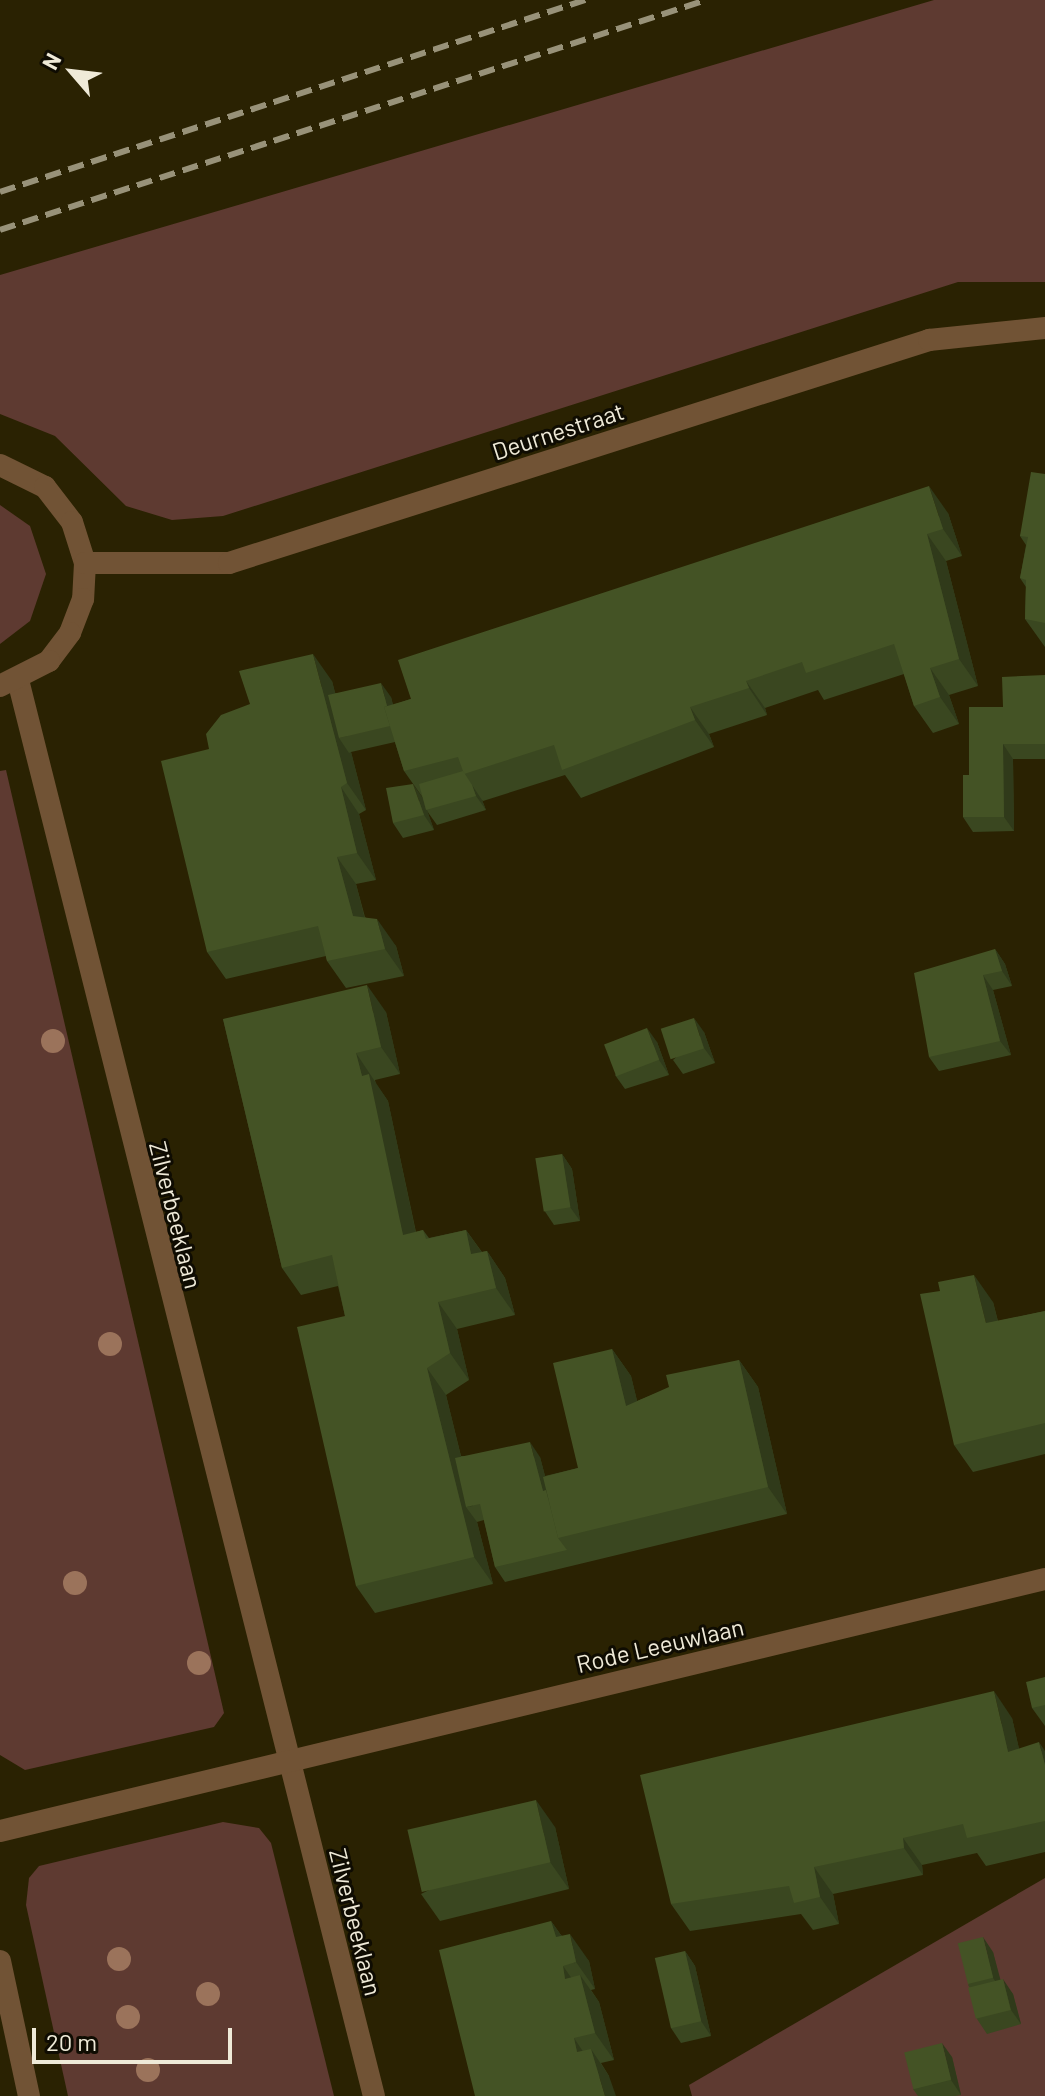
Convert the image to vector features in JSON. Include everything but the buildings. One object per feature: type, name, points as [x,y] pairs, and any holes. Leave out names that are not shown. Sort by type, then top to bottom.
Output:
[{"type":"street","name":"Deurnestraat","points":[[85,563],[229,563],[929,340],[1045,328]]},
{"type":"street","points":[[0,465],[45,487],[72,522],[85,563],[83,599],[70,633],[49,661],[9,683]]},
{"type":"street","name":"Zilverbeeklaan","points":[[9,683],[374,2096]]},
{"type":"street","name":"Rode Leeuwlaan","points":[[288,1761],[1045,1579]]},
{"type":"street","points":[[0,1831],[288,1761]]},
{"type":"street","points":[[0,1961],[29,2096]]},
{"type":"shaded area","points":[[934,0],[1045,0],[1045,282],[958,282],[223,516],[172,520],[126,506],[55,436],[0,414],[0,275]]},
{"type":"shaded area","points":[[0,505],[30,526],[46,574],[30,621],[0,644]]},
{"type":"shaded area","points":[[6,770],[224,1713],[214,1727],[25,1770],[0,1755],[0,771]]},
{"type":"shaded area","points":[[223,1822],[259,1828],[271,1843],[334,2096],[68,2096],[26,1905],[29,1878],[39,1866]]},
{"type":"shaded area","points":[[1045,1878],[1045,2096],[692,2096],[689,2085]]},
{"type":"railway","points":[[0,192],[585,0]]},
{"type":"railway","points":[[0,230],[706,0]]}]
